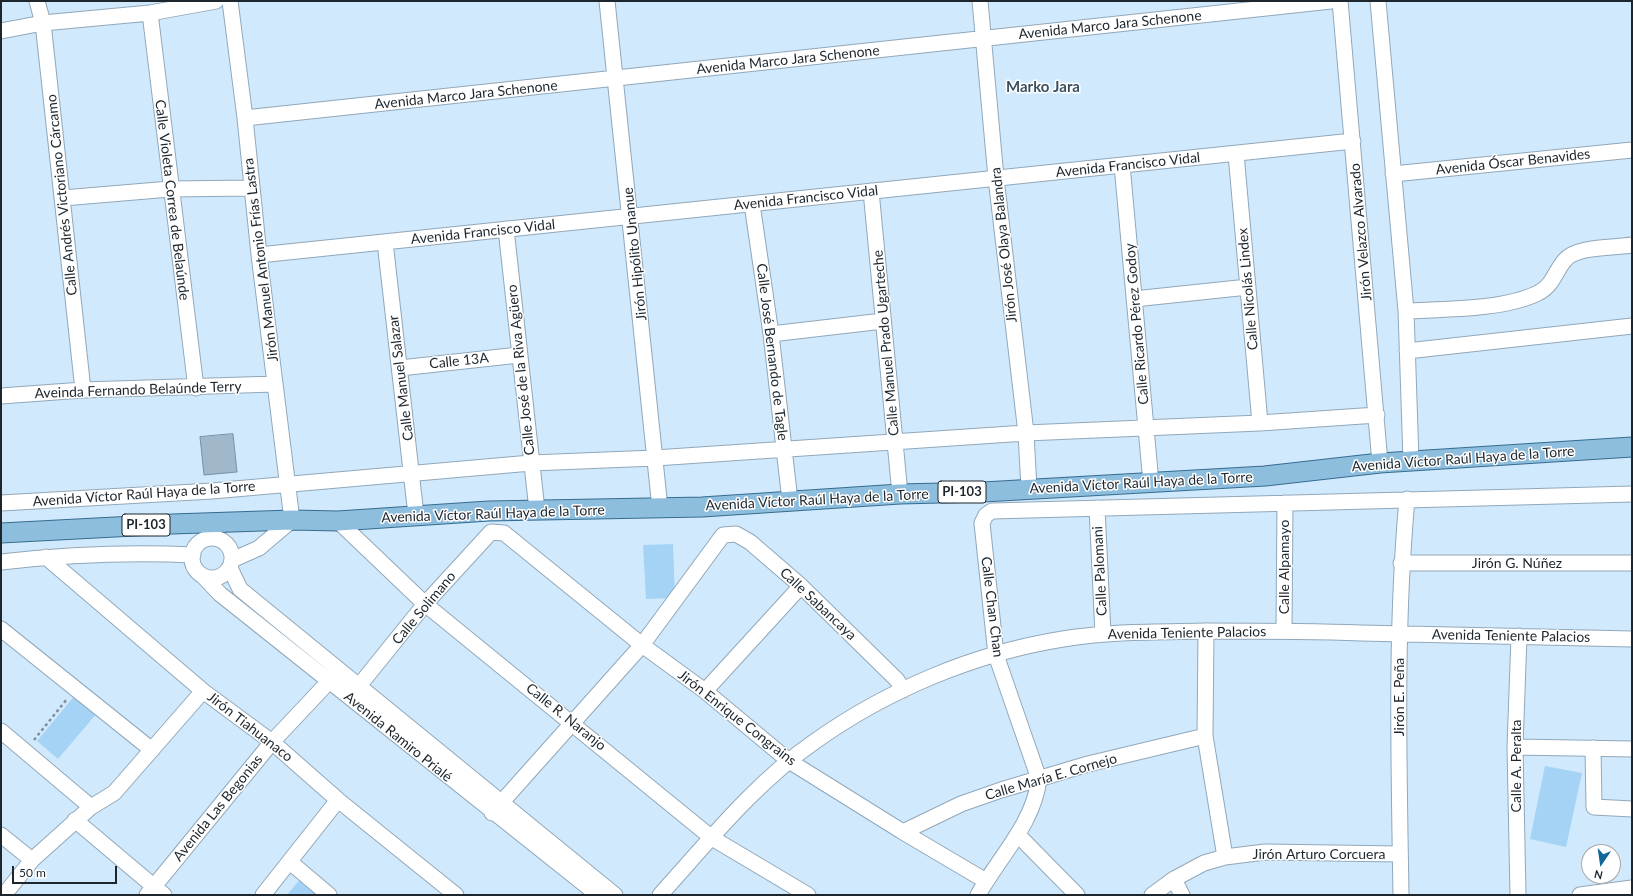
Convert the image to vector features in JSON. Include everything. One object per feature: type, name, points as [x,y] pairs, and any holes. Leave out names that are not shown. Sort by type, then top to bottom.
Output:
[{"type":"main road","name":"Avenida Víctor Raúl Haya de la Torre","points":[[1,533],[194,523],[292,520],[338,521],[416,515],[537,510],[660,508],[900,494],[1029,489],[1265,476],[1411,460],[1632,447]]},
{"type":"street","name":"Calle Andrés Victoriano Cárcamo","points":[[38,1],[43,23],[83,390]]},
{"type":"street","points":[[1,31],[43,23],[150,13],[216,1]]},
{"type":"street","name":"Jirón Manuel Antonio Frías Lastra","points":[[230,1],[245,118],[259,255],[292,520]]},
{"type":"street","name":"Jirón Hipólito Unanue","points":[[607,1],[631,216],[660,508]]},
{"type":"street","name":"Jirón José Olaya Balandra","points":[[980,1],[996,178],[1026,433],[1029,489]]},
{"type":"street","name":"Avenida Marco Jara Schenone","points":[[245,118],[1331,1]]},
{"type":"street","name":"Jirón Velazco Alvarado","points":[[1340,1],[1380,463]]},
{"type":"street","points":[[1378,1],[1406,312],[1411,460]]},
{"type":"street","name":"Calle Violeta Correa de Belaúnde","points":[[150,13],[170,189],[196,388]]},
{"type":"street","name":"Avenida Francisco Vidal","points":[[259,255],[1353,142]]},
{"type":"street","name":"Avenida Óscar Benavides","points":[[1393,174],[1632,150]]},
{"type":"street","name":"Calle Nicolás Lindex","points":[[1236,154],[1260,423]]},
{"type":"street","name":"Calle Ricardo Pérez Godoy","points":[[1122,165],[1151,482]]},
{"type":"street","points":[[63,198],[170,189],[252,188]]},
{"type":"street","name":"Calle Manuel Prado Ugarteche","points":[[871,191],[900,494]]},
{"type":"street","name":"Calle José Bernando de Tagle","points":[[752,204],[772,334],[790,501]]},
{"type":"street","name":"Calle José de la Riva Agüero","points":[[506,229],[537,510]]},
{"type":"street","name":"Calle Manuel Salazar","points":[[385,242],[416,515]]},
{"type":"street","points":[[1406,312],[1509,303],[1539,293],[1548,286],[1565,259],[1576,252],[1589,249],[1632,245]]},
{"type":"street","points":[[1134,298],[1248,288]]},
{"type":"street","points":[[772,334],[883,321]]},
{"type":"street","points":[[1407,351],[1632,326]]},
{"type":"street","name":"Calle 13A","points":[[400,368],[519,355]]},
{"type":"street","name":"Aveinda Fernando Belaúnde Terry","points":[[1,396],[83,390],[196,388],[275,384]]},
{"type":"street","name":"Avenida Víctor Raúl Haya de la Torre","points":[[1,503],[288,485],[531,463],[655,458],[1026,433],[1260,423],[1377,415]]},
{"type":"street","points":[[1097,508],[1632,494]]},
{"type":"street","name":"Jirón E. Peña","points":[[1401,895],[1399,634],[1402,563],[1407,499]]},
{"type":"street","name":"Calle Alpamayo","points":[[1284,631],[1285,502]]},
{"type":"street","name":"Calle Chan Chan","points":[[1039,779],[996,654],[982,523],[986,515],[992,511],[1097,508]]},
{"type":"street","name":"Calle Palomani","points":[[1097,508],[1103,634]]},
{"type":"street","points":[[231,564],[259,548],[292,520]]},
{"type":"street","name":"Calle R. Naranjo","points":[[338,521],[425,604],[573,723],[712,838],[808,895]]},
{"type":"street","points":[[194,523],[193,563],[197,570],[202,575],[210,578],[218,577],[225,574],[231,564],[232,553],[222,540],[207,538],[200,542],[194,552]]},
{"type":"street","points":[[228,523],[228,546]]},
{"type":"street","name":"Calle Solimano","points":[[350,698],[425,604],[491,532],[504,533]]},
{"type":"street","name":"Jirón Enrique Congrains","points":[[504,533],[642,645],[705,691],[789,761],[903,832],[986,881]]},
{"type":"street","name":"Calle Sabancaya","points":[[642,645],[723,535],[736,534],[750,542],[801,586],[897,680],[903,690]]},
{"type":"street","points":[[1,562],[46,557],[194,552]]},
{"type":"street","name":"Jirón Tiahuanaco","points":[[46,557],[203,691],[272,742],[338,800],[456,895]]},
{"type":"street","name":"Jirón G. Núñez","points":[[1402,563],[1632,563]]},
{"type":"street","name":"Avenida Ramiro Prialé","points":[[231,564],[234,579],[240,589],[360,686],[496,808],[598,895]]},
{"type":"street","name":"Avenida Ramiro Prialé","points":[[202,575],[220,594],[329,682],[496,808],[615,895]]},
{"type":"street","points":[[705,691],[801,586]]},
{"type":"street","points":[[1,629],[152,750]]},
{"type":"street","name":"Avenida Teniente Palacios","points":[[660,895],[751,796],[789,761],[815,741],[856,715],[903,690],[947,671],[996,654],[1062,639],[1144,631],[1284,631],[1632,639]]},
{"type":"street","points":[[1206,631],[1205,736],[1225,857]]},
{"type":"street","name":"Calle A. Peralta","points":[[1518,895],[1515,748],[1519,636]]},
{"type":"street","points":[[496,808],[642,645]]},
{"type":"street","name":"Avenida Las Begonias","points":[[155,892],[272,742],[340,670]]},
{"type":"street","points":[[4,895],[32,860],[75,820],[91,807],[114,793],[203,691]]},
{"type":"street","points":[[1,731],[91,807]]},
{"type":"street","name":"Calle María E. Cornejo","points":[[903,832],[961,804],[1039,779],[1088,764],[1205,736]]},
{"type":"street","points":[[1515,748],[1632,748]]},
{"type":"street","points":[[1593,748],[1594,807],[1632,809]]},
{"type":"street","points":[[978,895],[1018,835],[1037,795],[1039,779]]},
{"type":"street","points":[[263,895],[338,800]]},
{"type":"street","points":[[75,820],[155,892]]},
{"type":"street","points":[[1,835],[32,860]]},
{"type":"street","points":[[1018,835],[1077,895]]},
{"type":"street","name":"Jirón Arturo Corcuera","points":[[1152,895],[1174,879],[1204,863],[1225,857],[1265,852],[1400,854]]},
{"type":"street","points":[[290,862],[329,895]]},
{"type":"street","points":[[1174,879],[1182,895]]},
{"type":"street","points":[[1580,895],[1632,888]]},
{"type":"path","points":[[24,751],[75,688]]},
{"type":"shaded area","points":[[673,544],[675,598],[646,599],[643,545]]},
{"type":"shaded area","points":[[76,694],[98,712],[58,759],[37,741]]},
{"type":"shaded area","points":[[1545,766],[1582,773],[1566,847],[1530,839]]},
{"type":"shaded area","points":[[301,878],[322,895],[287,895]]},
{"type":"building","points":[[233,434],[237,472],[204,475],[200,437]]},
{"type":"district","name":"Marko Jara","points":[[1043,87]]}]
